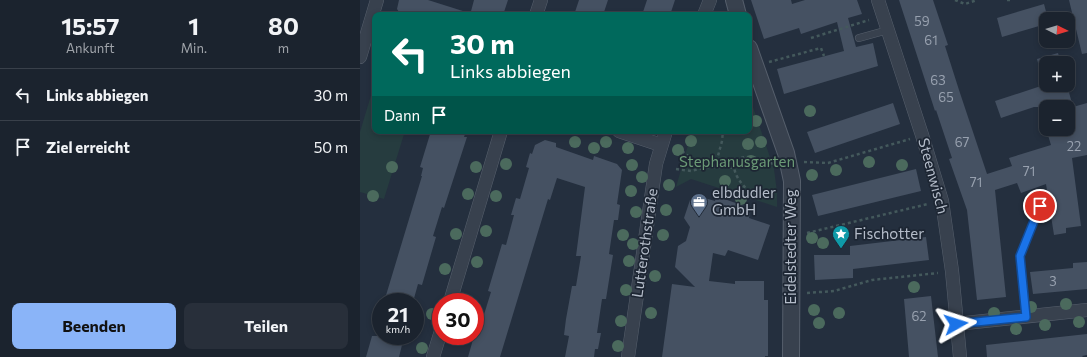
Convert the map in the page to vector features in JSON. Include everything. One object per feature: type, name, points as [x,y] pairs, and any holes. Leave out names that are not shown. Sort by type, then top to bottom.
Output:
[{"type":"street","points":[[374,12],[377,0]]},
{"type":"street","points":[[537,12],[541,0]]},
{"type":"street","points":[[705,12],[710,0]]},
{"type":"street","points":[[734,0],[737,12]]},
{"type":"street","name":"Steenwisch","points":[[878,0],[942,201],[952,271],[960,357]]},
{"type":"street","points":[[360,57],[367,42],[372,21]]},
{"type":"street","name":"Eidelstedter Weg","points":[[752,57],[786,153],[792,181],[791,357]]},
{"type":"street","points":[[453,293],[500,134]]},
{"type":"street","points":[[628,134],[661,145]]},
{"type":"street","name":"Lutterothstraße","points":[[628,357],[656,164],[665,134]]},
{"type":"street","points":[[956,324],[1087,310]]},
{"type":"street","points":[[433,357],[437,345]]},
{"type":"lane","points":[[859,38],[888,30]]},
{"type":"lane","points":[[1026,317],[1020,256],[1040,206]]},
{"type":"path","points":[[955,0],[965,4],[977,0]]},
{"type":"path","points":[[811,38],[874,18]]},
{"type":"path","points":[[767,62],[821,48],[824,56]]},
{"type":"path","points":[[715,167],[723,134]]},
{"type":"path","points":[[801,162],[828,163],[914,138]]},
{"type":"path","points":[[682,151],[703,168]]},
{"type":"path","points":[[775,164],[748,157],[739,159],[735,162],[734,168],[735,173],[742,184],[751,192],[757,195],[779,197]]},
{"type":"path","points":[[676,170],[691,172],[703,168],[734,168]]},
{"type":"path","points":[[807,233],[932,203]]},
{"type":"path","points":[[807,293],[834,291],[872,280],[940,272]]},
{"type":"green space","points":[[372,92],[372,134],[404,134],[384,199],[360,192],[360,132]]},
{"type":"green space","name":"Stephanusgarten","points":[[752,104],[774,169],[777,207],[691,179],[676,187],[691,134],[752,134]]},
{"type":"building","points":[[399,0],[428,0],[466,12],[399,12],[397,9]]},
{"type":"building","points":[[474,0],[508,0],[504,12],[471,12]]},
{"type":"building","points":[[579,0],[608,0],[604,12],[575,12]]},
{"type":"building","points":[[647,0],[675,0],[671,12],[643,12]]},
{"type":"building","points":[[751,0],[791,0],[792,4],[805,0],[857,0],[862,14],[848,18],[856,47],[873,43],[878,66],[784,94],[777,69],[844,51],[837,22],[801,34],[799,28],[764,39]]},
{"type":"building","points":[[899,0],[933,0],[948,45],[945,46],[987,174],[1012,166],[1009,158],[1051,145],[1048,136],[1075,136],[1075,106],[1087,103],[1087,155],[1072,158],[1081,226],[1066,228],[1066,233],[1054,235],[1046,184],[1021,193],[1017,183],[995,190],[1006,297],[977,300],[967,210],[949,159],[952,158],[936,110],[935,111]]},
{"type":"building","points":[[1069,0],[1087,0],[1087,53],[1082,54],[1075,25],[1075,12],[1072,12]]},
{"type":"building","points":[[1044,4],[1046,12],[1039,12],[1039,26],[1002,37],[997,18]]},
{"type":"building","points":[[1058,53],[1059,56],[1048,56]]},
{"type":"building","points":[[1039,87],[1039,92],[1069,92],[1071,100],[1039,100],[1039,107],[1034,107],[1001,118],[995,101]]},
{"type":"building","points":[[893,103],[900,124],[815,153],[807,132]]},
{"type":"building","points":[[430,134],[465,134],[464,137],[467,137],[444,208],[442,207],[433,236],[436,237],[422,285],[418,284],[416,293],[387,293],[422,176],[423,168],[420,167]]},
{"type":"building","points":[[545,140],[556,143],[556,147],[593,160],[594,156],[617,164],[622,170],[617,204],[620,205],[618,220],[614,220],[609,254],[613,255],[606,299],[602,299],[597,333],[601,333],[598,349],[595,349],[594,357],[565,357],[569,336],[564,335],[566,319],[572,286],[576,286],[581,256],[576,256],[585,187],[557,178],[550,200],[548,199],[500,357],[468,357],[471,345],[484,345],[484,315],[491,292],[488,291],[502,244],[506,245],[514,215],[511,215],[516,198],[520,199],[529,168],[526,167],[530,153],[532,154],[535,145]]},
{"type":"building","points":[[916,169],[921,191],[818,216],[812,195]]},
{"type":"building","points":[[698,196],[715,201],[716,196],[744,206],[743,210],[750,213],[749,218],[770,225],[758,260],[728,250],[725,256],[713,253],[709,281],[735,284],[735,281],[764,281],[764,300],[768,300],[768,356],[662,357],[672,284],[695,287],[675,267],[678,246],[686,241],[690,227],[684,218],[690,200]]},
{"type":"building","points":[[926,237],[929,260],[853,269],[853,278],[815,280],[814,255],[850,255],[850,246]]},
{"type":"building","points":[[1087,262],[1087,289],[1033,294],[1030,272],[1073,268],[1073,263]]},
{"type":"building","points":[[931,296],[938,357],[909,357],[904,299]]},
{"type":"building","points":[[1087,334],[1087,355],[1082,356],[1083,357],[987,357],[986,345]]},
{"type":"building","points":[[372,336],[372,345],[402,345],[399,357],[366,357]]},
{"type":"place","name":"elbdudler GmbH","points":[[699,217]]},
{"type":"place","name":"Fischotter","points":[[841,249]]},
{"type":"route","points":[[956,324],[1026,317],[1020,256],[1040,206]]}]
